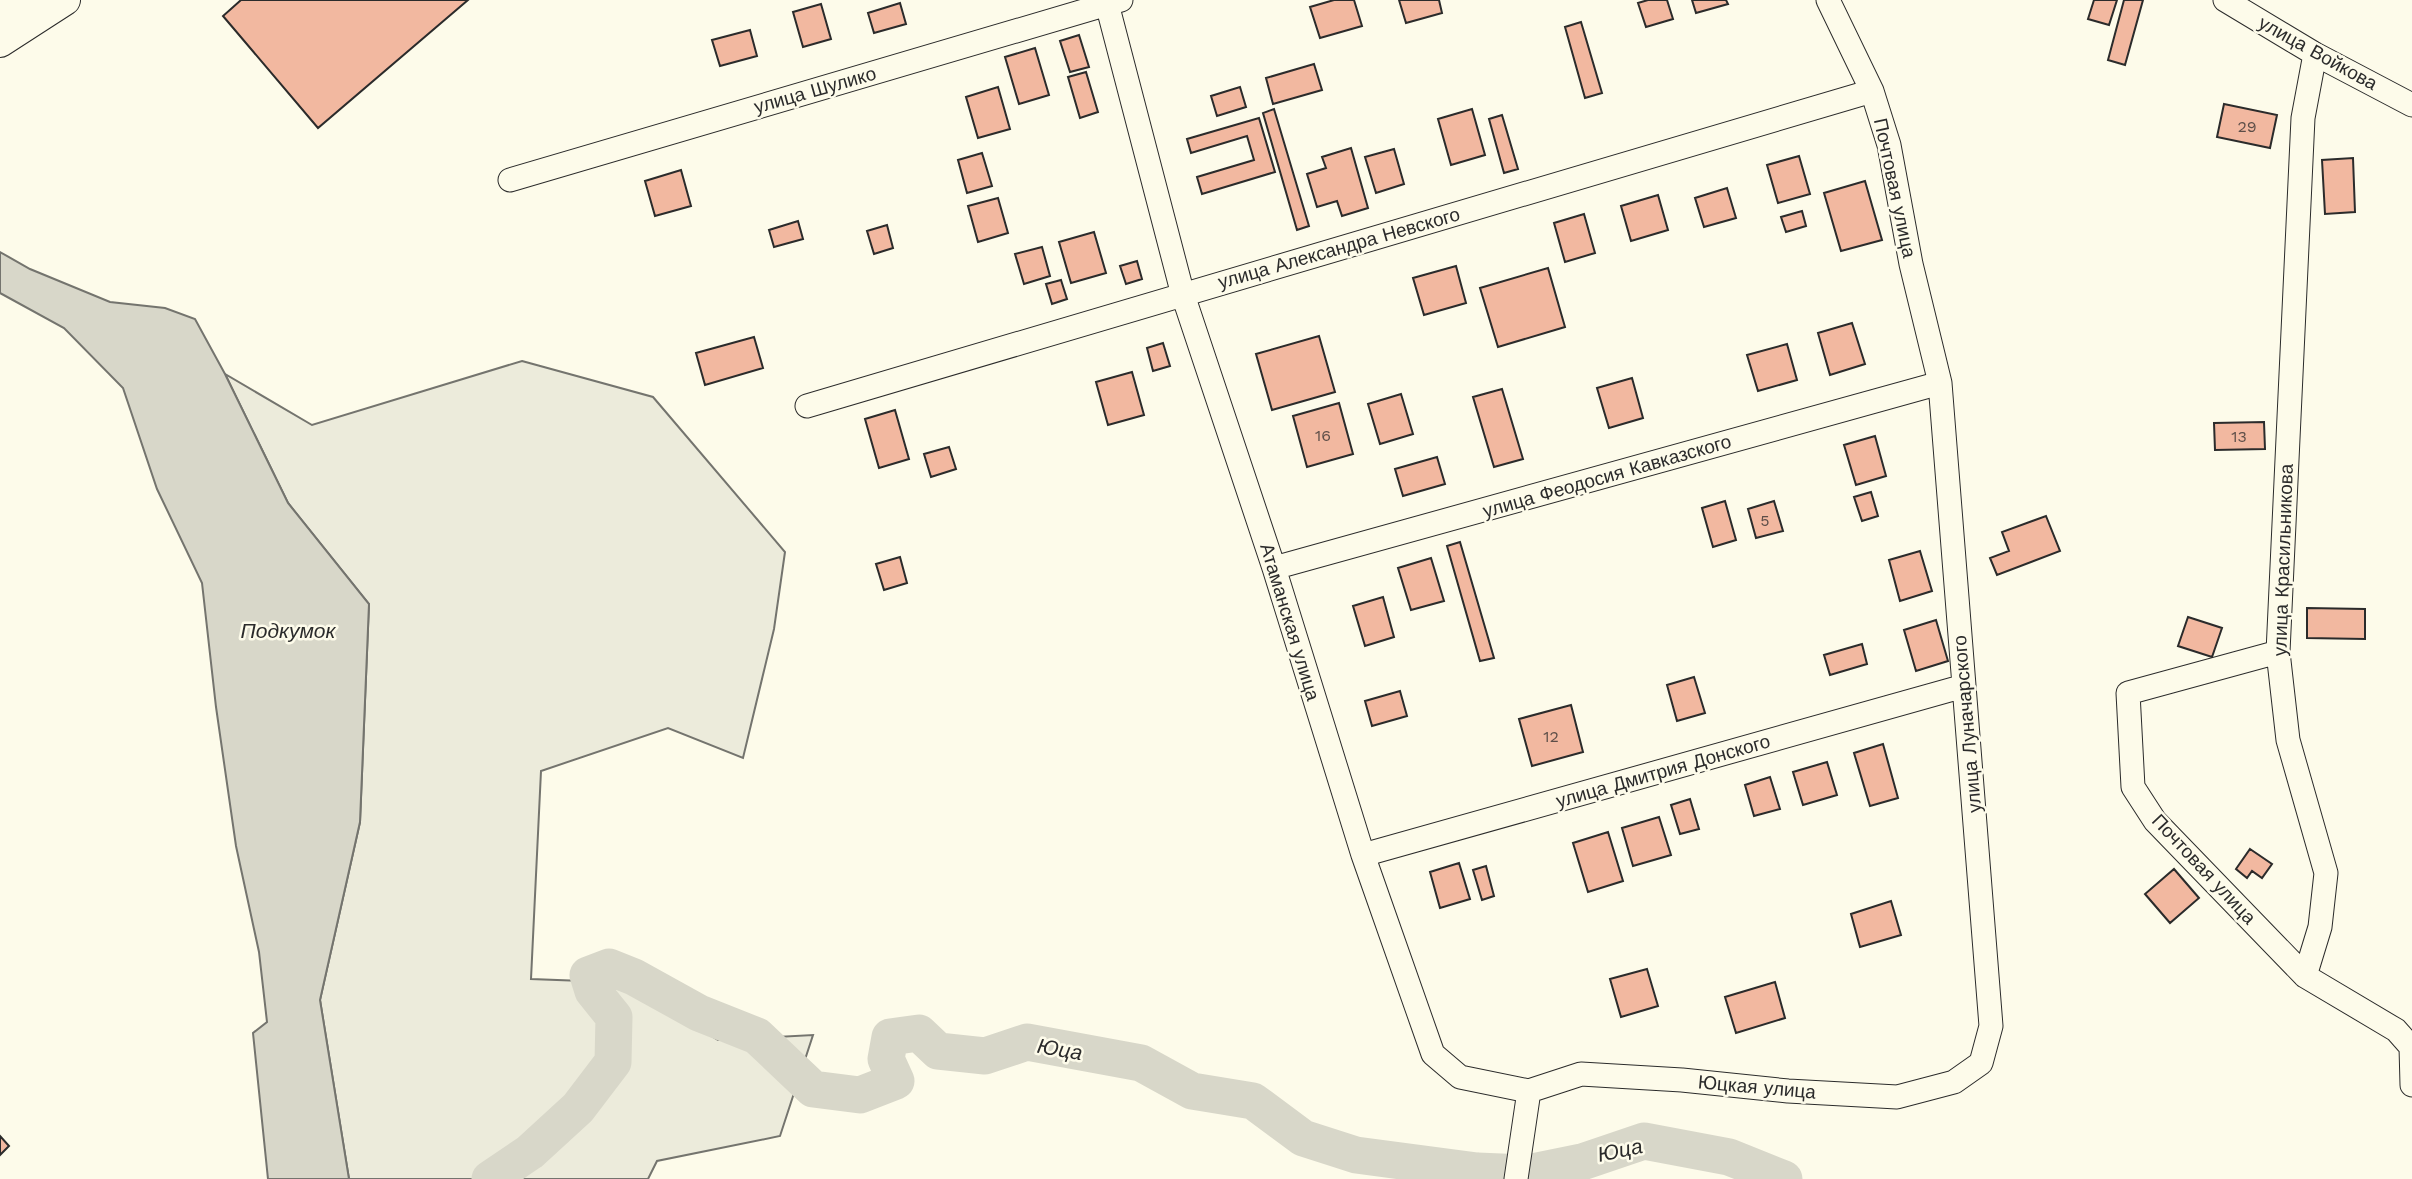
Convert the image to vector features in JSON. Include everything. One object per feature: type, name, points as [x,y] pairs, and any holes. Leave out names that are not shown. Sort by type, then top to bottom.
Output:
[{"type":"main road","points":[[0,16],[25,0]]},
{"type":"main road","points":[[0,42],[65,0]]},
{"type":"street","name":"Почтовая улица","points":[[1828,0],[1872,91],[1889,145],[1911,264],[1940,383]]},
{"type":"street","name":"улица Войкова","points":[[2225,0],[2315,54],[2412,105]]},
{"type":"street","name":"улица Шулико","points":[[510,180],[1111,1]]},
{"type":"street","name":"Атаманская улица","points":[[1111,1],[1183,295],[1274,568],[1363,855],[1433,1054],[1460,1077],[1529,1091]]},
{"type":"street","name":"улица Красильникова","points":[[2305,976],[2320,927],[2326,873],[2288,740],[2278,652],[2303,118],[2315,54]]},
{"type":"street","name":"улица Александра Невского","points":[[807,406],[1872,91]]},
{"type":"street","name":"улица Феодосия Кавказского","points":[[1274,568],[1940,383]]},
{"type":"street","name":"улица Луначарского","points":[[1940,383],[1991,1026],[1980,1063]]},
{"type":"street","name":"Почтовая улица","points":[[2278,652],[2128,693],[2133,787],[2155,821],[2305,976]]},
{"type":"street","name":"улица Дмитрия Донского","points":[[1363,855],[1964,686]]},
{"type":"street","points":[[2305,976],[2396,1030],[2411,1047],[2412,1085]]},
{"type":"street","name":"Юцкая улица","points":[[1529,1091],[1581,1073],[1788,1091],[1897,1097],[1954,1082],[1980,1063]]},
{"type":"street","points":[[1516,1179],[1529,1091]]},
{"type":"shaded area","points":[[522,361],[653,397],[785,552],[774,629],[743,758],[668,728],[541,771],[531,979],[610,982],[646,995],[718,1040],[813,1035],[780,1136],[657,1161],[648,1179],[349,1179],[320,1000],[360,822],[369,604],[288,503],[225,374],[312,425]]},
{"type":"water","name":"Подкумок","points":[[0,252],[30,269],[110,302],[165,308],[195,319],[288,503],[369,604],[360,822],[320,1000],[349,1179],[268,1179],[253,1033],[267,1022],[259,952],[236,846],[202,583],[157,489],[123,388],[64,328],[0,293]]},
{"type":"building","points":[[241,0],[468,0],[318,128],[223,16]]},
{"type":"building","points":[[1334,0],[1354,0],[1362,26],[1320,38],[1310,7]]},
{"type":"building","points":[[1399,0],[1439,0],[1442,13],[1406,23]]},
{"type":"building","points":[[1667,0],[1673,19],[1646,27],[1638,3]]},
{"type":"building","points":[[1692,0],[1726,0],[1728,4],[1696,13]]},
{"type":"building","points":[[2094,0],[2117,0],[2109,25],[2088,19]]},
{"type":"building","points":[[2124,0],[2143,0],[2125,65],[2108,60]]},
{"type":"building","points":[[900,3],[906,24],[874,33],[868,13]]},
{"type":"building","points":[[821,4],[831,39],[803,47],[793,12]]},
{"type":"building","points":[[1581,22],[1602,93],[1585,98],[1565,27]]},
{"type":"building","points":[[750,30],[757,56],[720,66],[712,40]]},
{"type":"building","points":[[1079,35],[1089,67],[1070,72],[1060,41]]},
{"type":"building","points":[[1035,48],[1049,95],[1019,104],[1005,57]]},
{"type":"building","points":[[1314,64],[1322,90],[1273,104],[1266,78]]},
{"type":"building","points":[[1086,72],[1098,112],[1080,118],[1068,77]]},
{"type":"building","points":[[998,87],[1010,129],[978,138],[966,97]]},
{"type":"building","points":[[1240,87],[1246,107],[1217,116],[1211,96]]},
{"type":"building","points":[[2224,104],[2277,115],[2270,148],[2217,137]]},
{"type":"building","points":[[1274,109],[1309,226],[1297,230],[1263,113]]},
{"type":"building","points":[[1472,109],[1485,155],[1451,165],[1438,119]]},
{"type":"building","points":[[1502,115],[1518,169],[1504,173],[1489,119]]},
{"type":"building","points":[[1259,118],[1275,172],[1202,194],[1197,177],[1254,160],[1247,136],[1191,153],[1187,139]]},
{"type":"building","points":[[1351,148],[1368,208],[1342,216],[1337,201],[1317,207],[1307,174],[1326,168],[1322,157]]},
{"type":"building","points":[[1394,149],[1404,184],[1376,193],[1365,157]]},
{"type":"building","points":[[982,153],[992,186],[967,193],[958,160]]},
{"type":"building","points":[[1799,156],[1810,194],[1778,203],[1767,165]]},
{"type":"building","points":[[2353,158],[2355,212],[2325,214],[2322,160]]},
{"type":"building","points":[[681,170],[691,206],[655,216],[645,181]]},
{"type":"building","points":[[1865,181],[1882,240],[1841,251],[1824,193]]},
{"type":"building","points":[[1727,188],[1736,218],[1704,227],[1695,198]]},
{"type":"building","points":[[1658,195],[1668,230],[1631,241],[1621,206]]},
{"type":"building","points":[[998,198],[1008,233],[978,242],[968,206]]},
{"type":"building","points":[[1802,211],[1806,226],[1786,232],[1781,217]]},
{"type":"building","points":[[1584,214],[1595,253],[1565,262],[1554,223]]},
{"type":"building","points":[[798,221],[803,239],[774,247],[769,230]]},
{"type":"building","points":[[887,225],[893,248],[874,254],[867,231]]},
{"type":"building","points":[[1094,232],[1106,273],[1071,283],[1059,242]]},
{"type":"building","points":[[1042,247],[1050,276],[1024,284],[1015,254]]},
{"type":"building","points":[[1137,261],[1142,279],[1126,284],[1120,266]]},
{"type":"building","points":[[1456,266],[1466,303],[1424,315],[1413,278]]},
{"type":"building","points":[[1548,268],[1565,327],[1498,347],[1480,288]]},
{"type":"building","points":[[1061,280],[1067,299],[1052,304],[1046,284]]},
{"type":"building","points":[[1852,323],[1865,364],[1830,375],[1818,333]]},
{"type":"building","points":[[1319,336],[1335,392],[1272,410],[1256,354]]},
{"type":"building","points":[[754,337],[763,368],[705,385],[696,353]]},
{"type":"building","points":[[1163,343],[1170,366],[1153,371],[1147,348]]},
{"type":"building","points":[[1787,344],[1797,380],[1758,391],[1747,355]]},
{"type":"building","points":[[1132,372],[1144,415],[1108,425],[1096,382]]},
{"type":"building","points":[[1632,378],[1643,418],[1609,428],[1597,388]]},
{"type":"building","points":[[1502,389],[1523,459],[1494,467],[1473,397]]},
{"type":"building","points":[[1401,394],[1413,434],[1380,444],[1368,404]]},
{"type":"building","points":[[1339,403],[1353,454],[1307,467],[1293,416]]},
{"type":"building","points":[[895,410],[909,459],[879,468],[865,419]]},
{"type":"building","points":[[2264,422],[2265,449],[2215,450],[2214,423]]},
{"type":"building","points":[[1875,436],[1886,476],[1856,485],[1844,445]]},
{"type":"building","points":[[949,447],[956,469],[931,477],[924,454]]},
{"type":"building","points":[[1437,457],[1445,484],[1403,496],[1395,469]]},
{"type":"building","points":[[1871,492],[1878,516],[1862,521],[1854,497]]},
{"type":"building","points":[[1725,501],[1736,540],[1713,547],[1702,508]]},
{"type":"building","points":[[1774,501],[1783,531],[1756,538],[1748,509]]},
{"type":"building","points":[[2046,516],[2060,551],[1997,575],[1990,558],[2009,551],[2002,532]]},
{"type":"building","points":[[1460,542],[1494,658],[1480,661],[1447,546]]},
{"type":"building","points":[[1920,551],[1932,591],[1900,601],[1889,560]]},
{"type":"building","points":[[900,557],[907,583],[884,590],[876,564]]},
{"type":"building","points":[[1431,558],[1444,601],[1411,610],[1398,568]]},
{"type":"building","points":[[1383,597],[1394,637],[1365,646],[1353,606]]},
{"type":"building","points":[[2307,608],[2365,609],[2365,639],[2307,638]]},
{"type":"building","points":[[2188,617],[2222,628],[2212,657],[2178,646]]},
{"type":"building","points":[[1936,620],[1948,661],[1916,671],[1904,630]]},
{"type":"building","points":[[1862,644],[1867,664],[1830,675],[1824,655]]},
{"type":"building","points":[[1694,677],[1705,713],[1677,721],[1667,685]]},
{"type":"building","points":[[1400,691],[1407,716],[1372,726],[1365,701]]},
{"type":"building","points":[[1571,705],[1583,752],[1532,766],[1519,719]]},
{"type":"building","points":[[1883,744],[1898,798],[1870,806],[1854,753]]},
{"type":"building","points":[[1827,762],[1837,795],[1803,805],[1793,772]]},
{"type":"building","points":[[1770,777],[1780,809],[1754,816],[1745,785]]},
{"type":"building","points":[[1690,799],[1699,829],[1680,834],[1671,805]]},
{"type":"building","points":[[1659,817],[1671,855],[1633,866],[1622,828]]},
{"type":"building","points":[[1608,832],[1623,881],[1588,892],[1573,843]]},
{"type":"building","points":[[2250,849],[2272,864],[2262,878],[2252,871],[2247,878],[2236,869]]},
{"type":"building","points":[[1459,863],[1470,899],[1440,908],[1430,872]]},
{"type":"building","points":[[1486,866],[1494,896],[1482,900],[1473,870]]},
{"type":"building","points":[[2174,869],[2199,898],[2170,923],[2145,894]]},
{"type":"building","points":[[1891,901],[1901,935],[1860,947],[1851,914]]},
{"type":"building","points":[[1647,969],[1658,1006],[1621,1017],[1610,979]]},
{"type":"building","points":[[1775,982],[1785,1018],[1736,1033],[1725,997]]},
{"type":"building","points":[[0,1136],[9,1146],[0,1155]]},
{"type":"waterway","name":"Юца","points":[[490,1179],[530,1152],[578,1108],[613,1062],[614,1017],[593,991],[588,975],[609,967],[634,977],[699,1013],[757,1036],[813,1089],[860,1095],[896,1081],[886,1059],[890,1037],[919,1033],[938,1051],[985,1056],[1027,1042],[1141,1063],[1192,1091],[1253,1101],[1303,1138],[1356,1155],[1477,1171],[1528,1173],[1582,1162],[1644,1141],[1729,1157],[1784,1179]]}]
